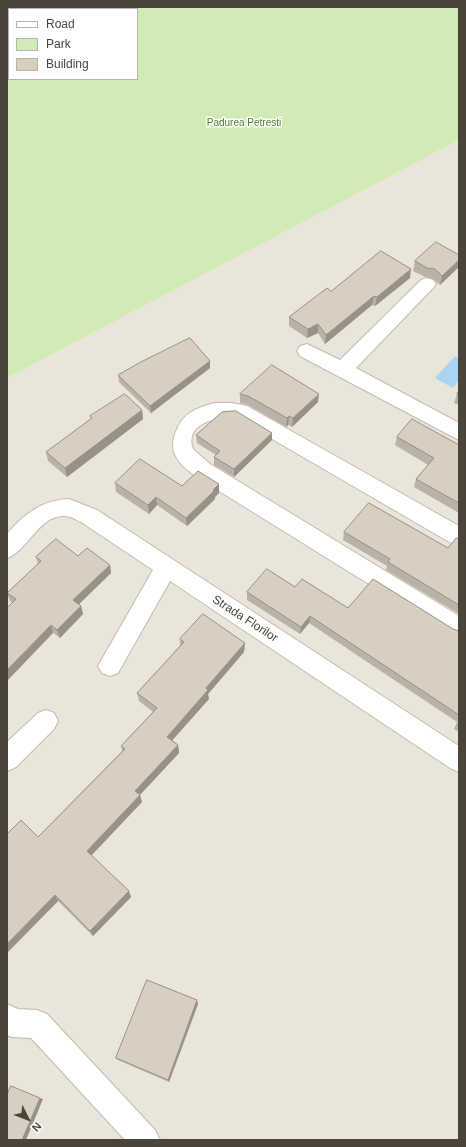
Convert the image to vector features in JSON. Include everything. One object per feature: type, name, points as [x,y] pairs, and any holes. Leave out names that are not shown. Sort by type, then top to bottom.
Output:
[{"type":"street","points":[[342,370],[427,284]]},
{"type":"street","points":[[307,351],[459,432]]},
{"type":"street","points":[[459,537],[240,411],[214,410],[199,415],[186,427],[182,441],[182,449],[191,461],[218,480],[459,628]]},
{"type":"street","name":"Strada Florilor","points":[[7,549],[36,518],[54,509],[69,508],[89,516],[459,760]]},
{"type":"street","points":[[110,666],[166,567]]},
{"type":"street","points":[[7,759],[46,720]]},
{"type":"street","points":[[9,1023],[37,1024],[145,1140]]},
{"type":"shaded area","points":[[459,140],[459,1140],[7,1140],[7,378]]},
{"type":"green space","name":"Padurea Petresti","points":[[7,7],[459,7],[459,140],[7,378]]},
{"type":"water","points":[[455,356],[459,358],[459,380],[453,388],[435,378]]},
{"type":"building","points":[[436,242],[459,255],[459,260],[442,276],[435,269],[427,268],[415,261]]},
{"type":"building","points":[[381,251],[411,269],[377,297],[374,296],[326,335],[318,324],[308,329],[289,317],[327,288],[331,291]]},
{"type":"building","points":[[190,338],[210,361],[150,406],[118,375],[139,363]]},
{"type":"building","points":[[272,365],[319,394],[293,418],[289,416],[287,418],[248,396],[240,394]]},
{"type":"building","points":[[125,394],[142,410],[65,468],[46,452],[92,418],[90,416]]},
{"type":"building","points":[[236,411],[272,433],[234,469],[214,457],[220,451],[196,435],[222,412]]},
{"type":"building","points":[[412,419],[459,445],[459,503],[416,479],[434,458],[397,437]]},
{"type":"building","points":[[140,459],[182,486],[198,471],[219,484],[213,490],[214,491],[186,518],[156,497],[148,505],[115,483]]},
{"type":"building","points":[[369,503],[448,548],[456,538],[459,538],[459,605],[388,562],[390,559],[344,532]]},
{"type":"building","points":[[56,539],[78,556],[87,548],[110,565],[73,600],[81,606],[57,630],[51,625],[7,670],[7,608],[16,599],[7,593],[41,561],[36,557]]},
{"type":"building","points":[[267,569],[295,587],[302,579],[348,608],[373,579],[453,629],[459,631],[459,715],[310,616],[301,627],[247,592]]},
{"type":"building","points":[[203,614],[245,643],[206,688],[208,690],[167,737],[178,745],[135,791],[140,795],[87,851],[129,891],[90,931],[55,895],[7,944],[7,834],[21,820],[38,837],[125,749],[121,746],[157,708],[137,693],[184,642],[180,639]]},
{"type":"building","points":[[147,980],[197,1000],[168,1080],[116,1058]]},
{"type":"building","points":[[11,1086],[40,1098],[22,1140],[7,1140],[7,1095]]}]
